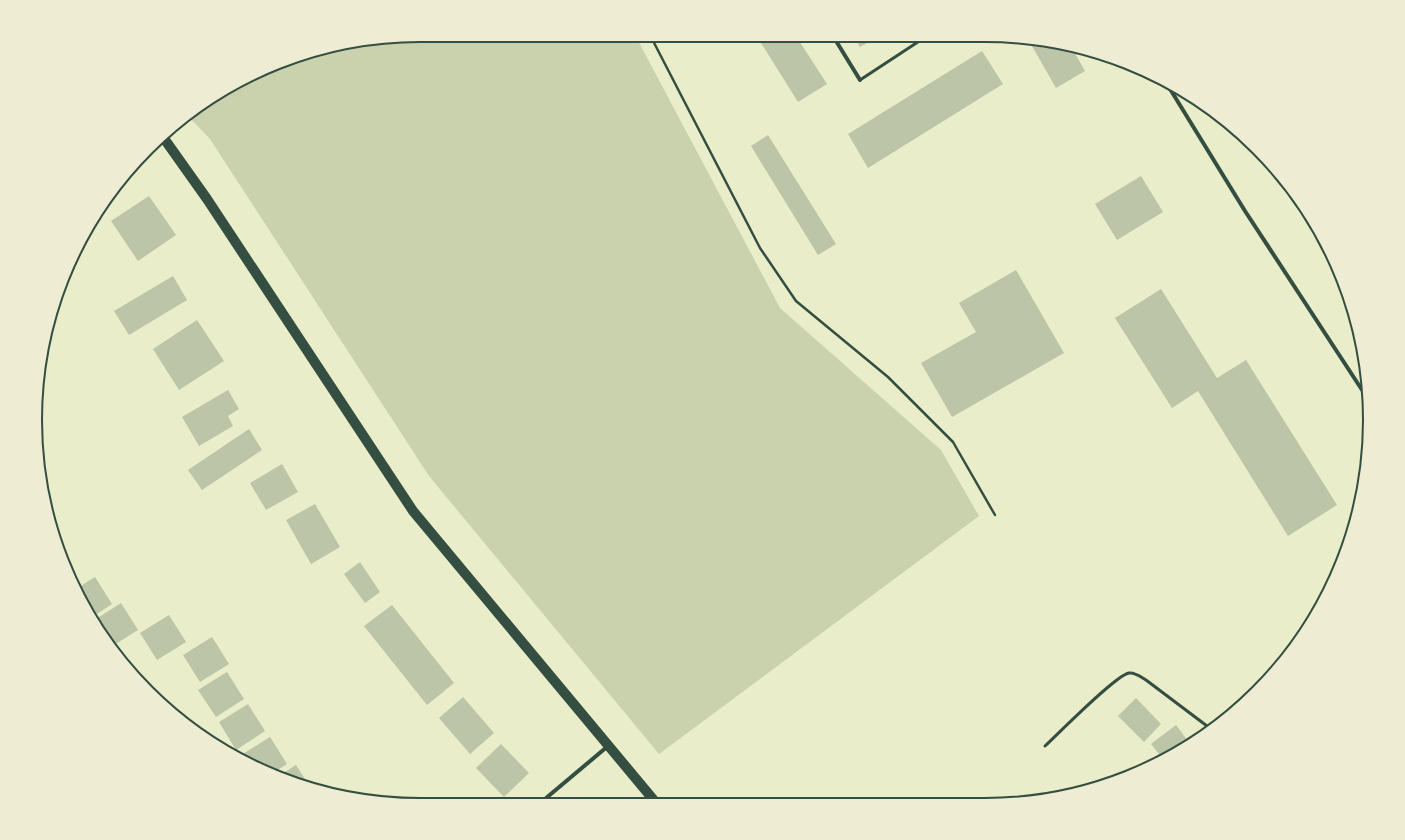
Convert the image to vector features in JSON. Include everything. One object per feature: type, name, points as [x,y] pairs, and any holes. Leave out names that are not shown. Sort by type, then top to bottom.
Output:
[{"type":"main road","points":[[166,141],[206,199],[413,511],[652,798]]},
{"type":"street","points":[[837,42],[860,80]]},
{"type":"street","points":[[1172,92],[1245,211],[1362,389]]},
{"type":"street","points":[[546,798],[609,746]]},
{"type":"lane","points":[[860,80],[918,42]]},
{"type":"lane","points":[[1045,746],[1113,682],[1129,673],[1134,673],[1146,680],[1206,726]]},
{"type":"path","points":[[654,42],[760,248],[796,301],[888,377],[953,442],[995,516]]},
{"type":"green space","points":[[420,42],[639,42],[780,308],[941,450],[979,516],[659,754],[429,476],[210,139],[191,119],[210,106],[253,81],[275,71],[298,62],[346,49],[371,45]]},
{"type":"building","points":[[760,42],[800,42],[827,84],[798,102]]},
{"type":"building","points":[[857,42],[869,42],[860,47]]},
{"type":"building","points":[[1031,45],[1075,53],[1085,71],[1056,88]]},
{"type":"building","points":[[982,51],[1003,84],[868,168],[848,134]]},
{"type":"building","points":[[768,135],[836,244],[818,255],[751,146]]},
{"type":"building","points":[[1141,176],[1163,212],[1117,240],[1095,204]]},
{"type":"building","points":[[149,196],[176,235],[138,261],[111,221]]},
{"type":"building","points":[[1016,270],[1064,353],[952,417],[921,363],[976,332],[959,303]]},
{"type":"building","points":[[173,276],[187,300],[129,335],[114,311]]},
{"type":"building","points":[[1161,289],[1217,378],[1246,360],[1337,505],[1288,536],[1198,391],[1172,408],[1115,318]]},
{"type":"building","points":[[197,320],[224,361],[179,390],[153,349]]},
{"type":"building","points":[[228,390],[239,409],[228,416],[233,426],[199,446],[182,417]]},
{"type":"building","points":[[249,429],[262,450],[202,490],[188,470]]},
{"type":"building","points":[[282,464],[298,492],[266,510],[250,483]]},
{"type":"building","points":[[315,504],[340,547],[311,564],[286,520]]},
{"type":"building","points":[[360,562],[380,592],[365,603],[344,574]]},
{"type":"building","points":[[95,577],[112,604],[96,614],[81,586]]},
{"type":"building","points":[[121,603],[138,630],[116,644],[98,618]]},
{"type":"building","points":[[392,605],[454,683],[427,705],[364,626]]},
{"type":"building","points":[[169,615],[186,642],[157,660],[140,633]]},
{"type":"building","points":[[212,637],[229,664],[200,682],[183,655]]},
{"type":"building","points":[[227,672],[244,699],[216,717],[198,690]]},
{"type":"building","points":[[463,697],[494,733],[470,754],[439,718]]},
{"type":"building","points":[[1136,698],[1161,724],[1144,742],[1118,716]]},
{"type":"building","points":[[248,704],[265,731],[236,750],[219,722]]},
{"type":"building","points":[[1176,725],[1187,739],[1160,755],[1151,744]]},
{"type":"building","points":[[270,737],[287,764],[278,770],[243,754]]},
{"type":"building","points":[[501,744],[529,773],[504,797],[476,768]]},
{"type":"building","points":[[296,765],[306,780],[298,778],[284,773]]}]
